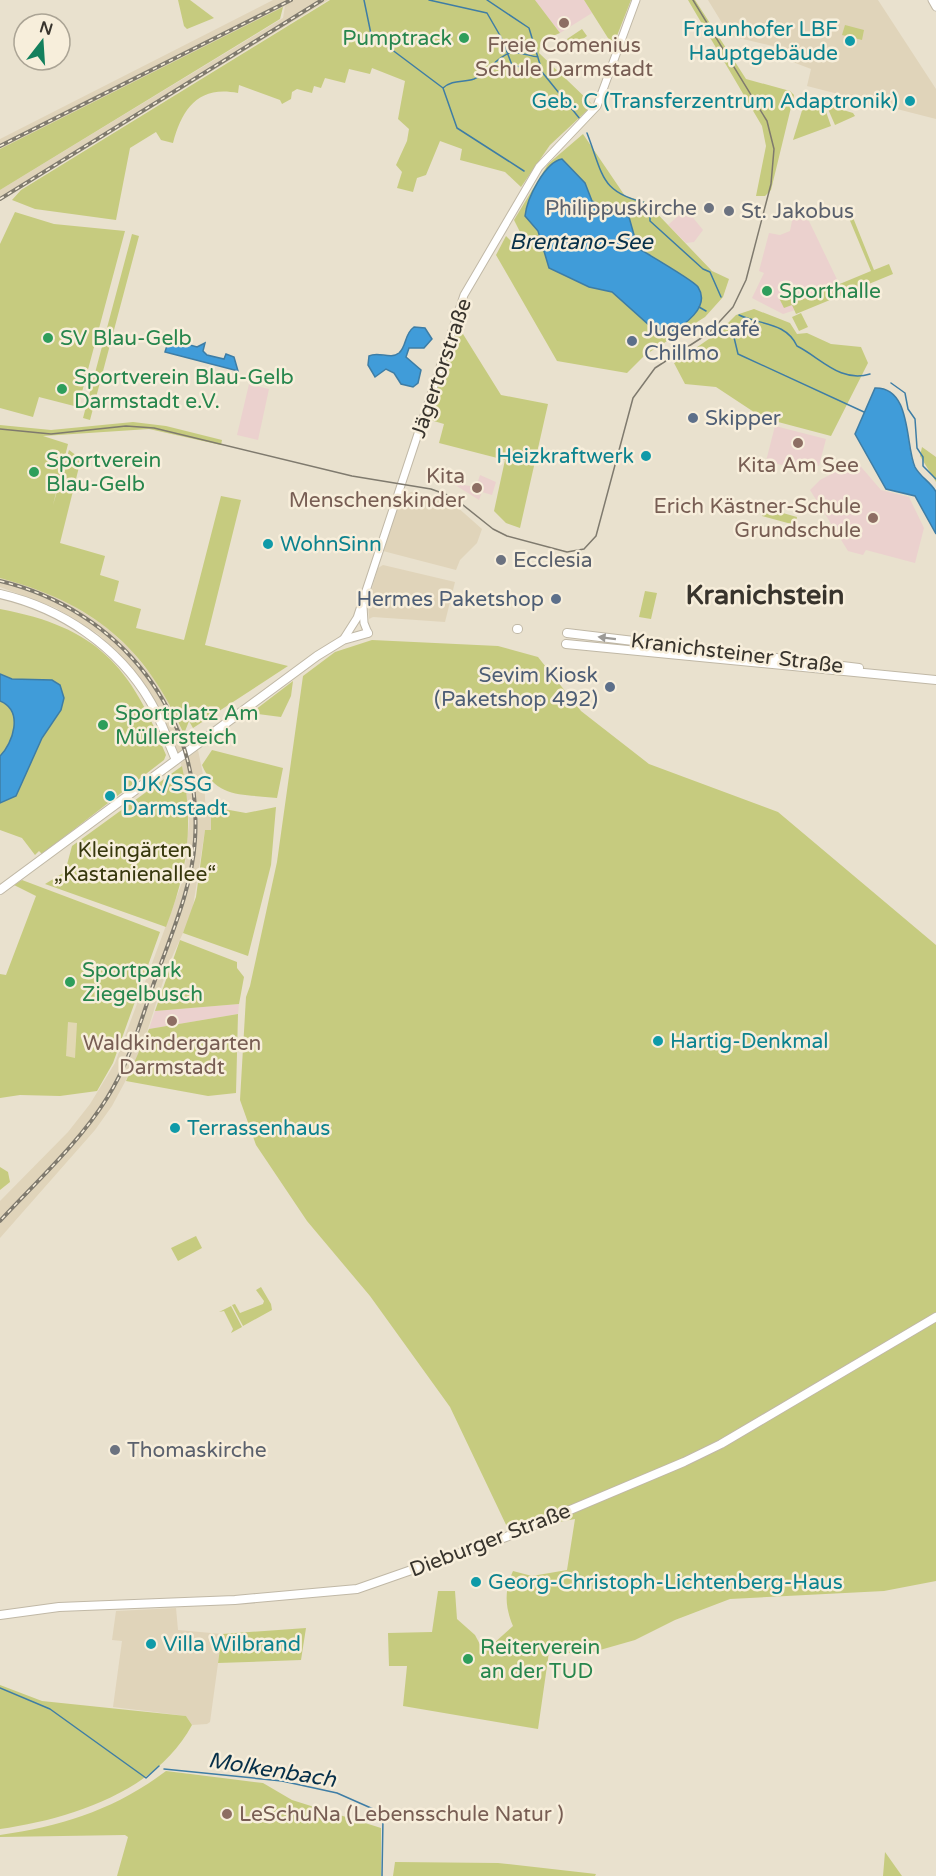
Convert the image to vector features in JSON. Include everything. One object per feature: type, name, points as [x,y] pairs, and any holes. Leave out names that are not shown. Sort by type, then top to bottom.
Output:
[{"type":"main road","points":[[0,594],[58,615],[111,652],[132,675],[150,701],[176,760]]},
{"type":"main road","points":[[0,890],[317,656],[343,640],[368,633]]},
{"type":"main road","name":"Kranichsteiner Straße","points":[[567,633],[820,661],[907,677]]},
{"type":"main road","name":"Kranichsteiner Straße","points":[[566,644],[936,680]]},
{"type":"main road","name":"Dieburger Straße","points":[[0,1615],[59,1607],[225,1601],[357,1589],[506,1537],[684,1462],[721,1444],[936,1317]]},
{"type":"street","name":"Jägertorstraße","points":[[343,640],[355,622],[364,598],[464,295],[539,167],[597,106],[636,0]]},
{"type":"street","points":[[932,0],[936,7]]},
{"type":"street","name":"Jägertorstraße","points":[[364,598],[363,617],[368,633]]},
{"type":"street","name":"Jägertorstraße","points":[[355,622],[357,636]]},
{"type":"shaded area","points":[[273,0],[328,0],[0,201],[0,190],[283,18],[285,6],[0,149],[0,139]]},
{"type":"shaded area","name":"Freie Comenius Schule Darmstadt","points":[[535,0],[584,0],[592,13],[560,33]]},
{"type":"shaded area","points":[[708,0],[878,0],[936,89],[936,119],[807,86],[811,69],[785,59],[786,49],[730,36]]},
{"type":"shaded area","points":[[686,209],[703,230],[694,242],[686,243],[668,225]]},
{"type":"shaded area","points":[[793,216],[809,221],[844,294],[783,314],[752,298],[764,273],[759,271],[769,233],[780,235],[790,231]]},
{"type":"shaded area","points":[[249,384],[269,389],[258,440],[237,435]]},
{"type":"shaded area","name":"Kita Am See","points":[[775,426],[826,439],[819,466],[799,462],[797,469],[766,461]]},
{"type":"shaded area","name":"Erich Kästner-Schule Grundschule","points":[[856,461],[881,490],[909,497],[924,528],[915,563],[866,550],[863,555],[848,551],[810,490],[820,480]]},
{"type":"shaded area","name":"Kita Menschenskinder","points":[[480,475],[496,482],[492,495],[482,492],[479,500],[452,483],[453,478],[464,485],[476,487]]},
{"type":"shaded area","points":[[411,492],[443,499],[456,506],[482,529],[477,543],[460,560],[456,570],[383,551],[401,497]]},
{"type":"shaded area","points":[[383,565],[455,582],[445,622],[373,617],[369,619],[368,602],[378,568]]},
{"type":"shaded area","points":[[0,578],[41,589],[60,597],[105,626],[131,650],[155,680],[172,709],[187,745],[178,753],[159,708],[147,688],[118,652],[98,634],[56,608],[0,587]]},
{"type":"shaded area","points":[[198,750],[204,779],[206,816],[211,816],[211,830],[205,830],[192,913],[168,966],[140,1054],[112,1106],[95,1130],[0,1238],[0,1201],[68,1132],[90,1104],[115,1063],[184,877],[189,822],[181,763]]},
{"type":"shaded area","name":"Waldkindergarten Darmstadt","points":[[239,1004],[238,1014],[149,1029],[155,1011]]},
{"type":"shaded area","points":[[176,1608],[178,1630],[222,1634],[210,1722],[207,1724],[192,1725],[186,1716],[113,1707],[122,1641],[112,1640],[116,1611]]},
{"type":"green space","points":[[178,0],[190,0],[214,18],[187,29],[184,26]]},
{"type":"green space","points":[[330,0],[535,0],[560,33],[541,41],[539,53],[593,105],[550,145],[521,187],[505,172],[460,160],[462,149],[440,141],[426,175],[417,178],[413,192],[397,188],[402,172],[396,165],[407,141],[409,129],[398,119],[405,81],[372,68],[370,74],[349,69],[345,83],[325,78],[321,88],[314,86],[312,93],[297,89],[292,92],[291,99],[282,104],[280,100],[239,85],[238,93],[224,91],[212,93],[194,102],[181,120],[173,143],[161,140],[156,132],[130,148],[116,220],[35,209],[12,200],[21,190]]},
{"type":"green space","points":[[584,0],[631,0],[613,46]]},
{"type":"green space","points":[[688,0],[695,0],[746,79],[790,91],[794,95],[771,190],[765,196],[756,196],[766,146],[762,126]]},
{"type":"green space","points":[[283,7],[280,19],[0,190],[0,149]]},
{"type":"green space","points":[[845,25],[864,30],[862,40],[842,35]]},
{"type":"green space","points":[[582,29],[587,36],[572,47],[567,39]]},
{"type":"green space","points":[[810,101],[824,106],[831,126],[793,140],[804,104]]},
{"type":"green space","points":[[830,106],[853,113],[855,116],[835,125],[828,109]]},
{"type":"green space","points":[[583,134],[625,196],[646,202],[712,271],[729,279],[723,297],[705,317],[645,355],[627,373],[557,361],[496,255],[506,236],[512,242],[522,236],[514,220],[548,164]]},
{"type":"green space","points":[[850,210],[874,270],[889,264],[893,274],[796,314],[792,305],[784,308],[778,296],[795,289],[801,300],[871,271],[846,211]]},
{"type":"green space","name":"SV Blau-Gelb","points":[[15,212],[54,224],[125,231],[78,407],[39,397],[33,417],[0,408],[0,244]]},
{"type":"green space","points":[[132,234],[139,236],[90,420],[83,418]]},
{"type":"green space","points":[[754,309],[790,323],[797,334],[807,333],[831,344],[861,347],[868,363],[831,436],[763,418],[716,387],[685,384],[674,363],[719,332],[736,315]]},
{"type":"green space","points":[[801,313],[808,327],[799,331],[792,317]]},
{"type":"green space","points":[[456,332],[463,334],[501,395],[548,404],[520,528],[506,523],[494,511],[505,460],[439,443],[444,424],[427,419]]},
{"type":"green space","points":[[133,422],[166,426],[222,440],[221,445],[149,429],[43,436],[68,444],[53,505],[69,450],[81,459],[60,543],[105,556],[100,575],[119,581],[114,601],[141,609],[136,628],[184,640],[221,496],[241,500],[205,645],[288,666],[193,728],[189,721],[184,734],[169,703],[152,676],[112,632],[89,615],[62,601],[33,588],[0,578],[0,425],[51,430]]},
{"type":"green space","points":[[922,447],[936,457],[936,482],[920,456]]},
{"type":"green space","points":[[765,508],[797,517],[795,525],[762,516]]},
{"type":"green space","points":[[645,591],[657,593],[651,619],[639,617]]},
{"type":"green space","points":[[0,609],[62,627],[86,640],[106,655],[124,674],[139,697],[166,755],[164,760],[42,854],[39,851],[35,855],[22,838],[0,830]]},
{"type":"green space","points":[[372,640],[498,646],[538,657],[581,711],[649,764],[778,812],[936,945],[936,1581],[884,1591],[730,1599],[675,1620],[635,1640],[586,1654],[549,1652],[538,1729],[403,1706],[407,1666],[389,1666],[388,1633],[432,1632],[438,1591],[455,1591],[457,1619],[475,1635],[484,1652],[513,1626],[508,1612],[507,1599],[508,1585],[513,1571],[532,1576],[567,1570],[575,1519],[509,1531],[450,1407],[370,1296],[307,1221],[256,1145],[240,1100],[246,997],[277,862],[303,676],[335,652]]},
{"type":"green space","points":[[293,681],[291,696],[281,717],[251,713]]},
{"type":"green space","points":[[212,750],[283,768],[277,798],[233,793],[215,784],[202,765]]},
{"type":"green space","name":"Kleingärten „Kastanienallee“","points":[[182,766],[188,809],[187,848],[179,886],[166,927],[45,884],[65,872],[72,846]]},
{"type":"green space","points":[[207,806],[246,813],[276,807],[271,865],[248,956],[183,933],[196,897],[205,830],[211,830],[211,816],[206,816]]},
{"type":"green space","name":"Sportpark Ziegelbusch","points":[[22,880],[160,932],[113,1063],[97,1091],[60,1096],[20,1095],[0,1098],[0,974],[6,975],[36,896],[14,885]]},
{"type":"green space","points":[[180,940],[237,962],[237,968],[244,977],[239,1004],[155,1011]]},
{"type":"green space","points":[[238,1014],[236,1093],[208,1096],[126,1081],[149,1029]]},
{"type":"green space","points":[[0,1167],[8,1172],[10,1182],[0,1190]]},
{"type":"green space","points":[[196,1236],[202,1248],[178,1261],[171,1248]]},
{"type":"green space","points":[[261,1287],[272,1310],[243,1326],[232,1305],[235,1304],[240,1313],[263,1304],[264,1301],[256,1290]]},
{"type":"green space","points":[[231,1306],[242,1327],[231,1333],[233,1329],[224,1311],[219,1312]]},
{"type":"green space","points":[[306,1628],[301,1660],[218,1663],[222,1634]]},
{"type":"green space","points":[[0,1685],[42,1701],[186,1716],[192,1725],[176,1748],[157,1768],[134,1785],[82,1809],[54,1818],[0,1829]]},
{"type":"green space","points":[[166,1771],[263,1783],[292,1800],[381,1828],[381,1876],[117,1876],[128,1837],[125,1835],[0,1837],[0,1835],[45,1827],[88,1814],[128,1796]]},
{"type":"green space","points":[[885,1852],[902,1876],[883,1876]]},
{"type":"green space","points":[[395,1862],[498,1863],[596,1874],[595,1876],[393,1876]]},
{"type":"sand","points":[[68,1022],[77,1023],[75,1058],[66,1056]]},
{"type":"water","name":"Brentano-See","points":[[562,159],[585,183],[592,201],[607,210],[629,217],[636,242],[641,250],[698,287],[701,302],[688,321],[668,333],[649,325],[612,292],[589,287],[549,268],[538,231],[525,216],[529,200],[543,174]]},
{"type":"water","points":[[414,327],[425,328],[432,339],[424,348],[409,348],[406,357],[421,370],[418,383],[413,387],[401,384],[394,373],[386,369],[375,377],[368,365],[369,356],[396,355]]},
{"type":"water","points":[[169,339],[197,347],[205,343],[203,351],[207,355],[224,359],[226,354],[234,357],[238,371],[165,352]]},
{"type":"water","points":[[875,388],[887,390],[901,407],[915,467],[936,492],[936,534],[915,496],[886,489],[855,434]]},
{"type":"water","points":[[0,674],[12,679],[52,680],[60,685],[64,698],[61,710],[42,738],[16,796],[0,803],[0,756],[12,736],[14,719],[12,712],[0,701]]},
{"type":"waterway","points":[[364,0],[371,34],[443,88],[457,128],[524,171]]},
{"type":"waterway","points":[[429,0],[487,13],[502,39],[512,65],[542,72],[580,119]]},
{"type":"waterway","points":[[487,0],[529,28],[542,71]]},
{"type":"waterway","points":[[443,88],[454,82],[474,79],[500,58],[510,53],[538,57]]},
{"type":"waterway","points":[[587,133],[606,181],[621,194],[650,204],[650,221],[703,269],[710,272],[721,297]]},
{"type":"waterway","points":[[699,307],[706,311]]},
{"type":"waterway","points":[[739,315],[772,325],[786,332],[797,346],[831,368],[849,375],[870,374]]},
{"type":"waterway","points":[[727,324],[732,329],[738,354],[864,412]]},
{"type":"waterway","points":[[891,383],[905,393],[908,409],[915,419],[917,448],[923,457],[923,466],[936,479]]},
{"type":"waterway","name":"Molkenbach","points":[[0,1688],[50,1709],[146,1778],[159,1766]]},
{"type":"waterway","name":"Molkenbach","points":[[164,1769],[282,1781],[337,1793],[380,1812],[383,1818],[382,1876]]},
{"type":"tram line","points":[[0,429],[51,434],[126,426],[154,428],[352,476],[431,489],[453,497],[493,529],[507,536],[567,552],[584,549],[596,536],[633,398],[655,368],[709,333],[733,307],[746,280],[771,184],[774,149],[767,121],[693,0]]},
{"type":"railway","points":[[0,146],[291,0]]},
{"type":"railway","points":[[0,199],[322,0]]},
{"type":"railway","points":[[0,581],[43,595],[83,616],[117,643],[146,674],[169,711],[185,751],[194,794],[195,840],[190,876],[180,911],[134,1040],[115,1084],[84,1131],[0,1221]]},
{"type":"place","name":"Freie Comenius Schule Darmstadt","points":[[564,23]]},
{"type":"place","name":"Pumptrack","points":[[464,38]]},
{"type":"place","name":"Fraunhofer LBF Hauptgebäude","points":[[850,41]]},
{"type":"place","name":"Geb. C (Transferzentrum Adaptronik)","points":[[910,101]]},
{"type":"place","name":"Philippuskirche","points":[[709,208]]},
{"type":"place","name":"St. Jakobus","points":[[729,211]]},
{"type":"place","name":"Sporthalle","points":[[767,291]]},
{"type":"place","name":"SV Blau-Gelb","points":[[48,338]]},
{"type":"place","name":"Jugendcafé Chillmo","points":[[632,341]]},
{"type":"place","name":"Sportverein Blau-Gelb Darmstadt e.V.","points":[[62,389]]},
{"type":"place","name":"Skipper","points":[[693,418]]},
{"type":"place","name":"Kita Am See","points":[[798,443]]},
{"type":"place","name":"Heizkraftwerk","points":[[646,456]]},
{"type":"place","name":"Sportverein Blau-Gelb","points":[[34,472]]},
{"type":"place","name":"Kita Menschenskinder","points":[[477,488]]},
{"type":"place","name":"Erich Kästner-Schule Grundschule","points":[[873,518]]},
{"type":"place","name":"WohnSinn","points":[[268,544]]},
{"type":"place","name":"Ecclesia","points":[[501,560]]},
{"type":"place","name":"Hermes Paketshop","points":[[556,599]]},
{"type":"place","name":"Sevim Kiosk (Paketshop 492)","points":[[610,687]]},
{"type":"place","name":"Sportplatz Am Müllersteich","points":[[103,725]]},
{"type":"place","name":"DJK/SSG Darmstadt","points":[[110,796]]},
{"type":"place","name":"Sportpark Ziegelbusch","points":[[70,982]]},
{"type":"place","name":"Waldkindergarten Darmstadt","points":[[172,1021]]},
{"type":"place","name":"Hartig-Denkmal","points":[[658,1041]]},
{"type":"place","name":"Terrassenhaus","points":[[175,1128]]},
{"type":"place","name":"Thomaskirche","points":[[115,1450]]},
{"type":"place","name":"Georg-Christoph-Lichtenberg-Haus","points":[[476,1582]]},
{"type":"place","name":"Villa Wilbrand","points":[[151,1644]]},
{"type":"place","name":"Reiterverein an der TUD","points":[[468,1659]]},
{"type":"place","name":"LeSchuNa (Lebensschule Natur )","points":[[227,1814]]},
{"type":"district","name":"Kranichstein","points":[[765,595]]}]
